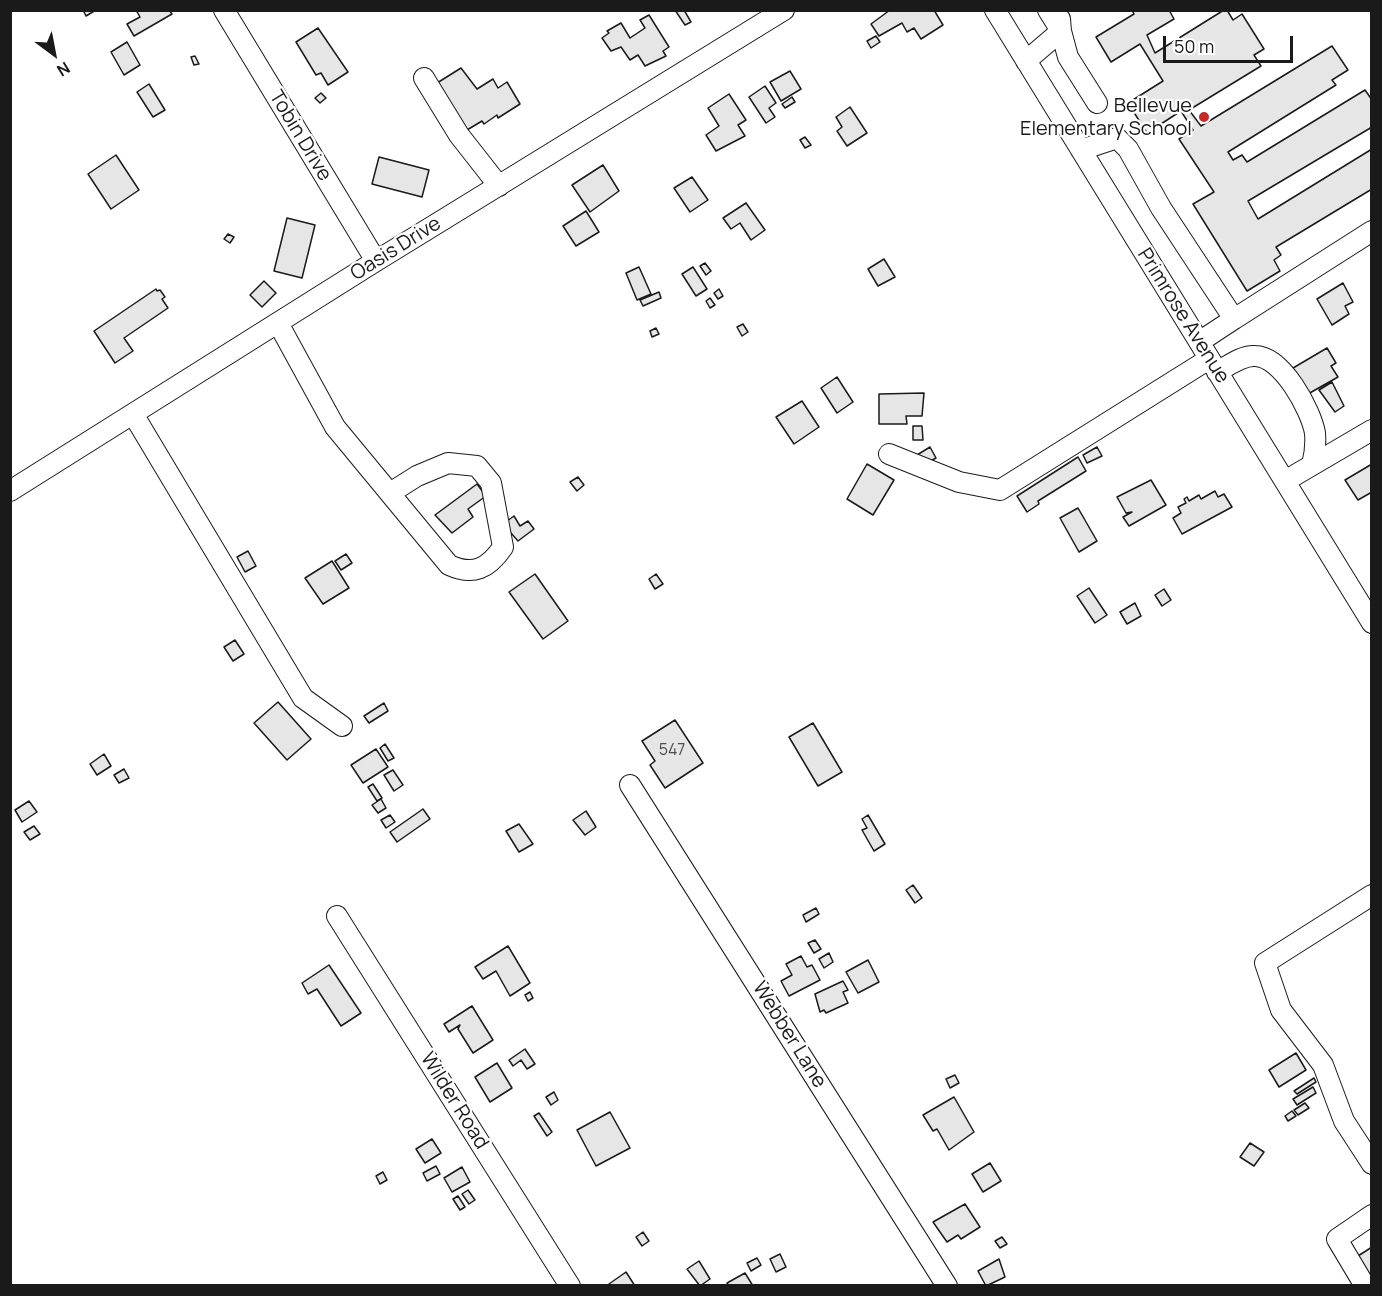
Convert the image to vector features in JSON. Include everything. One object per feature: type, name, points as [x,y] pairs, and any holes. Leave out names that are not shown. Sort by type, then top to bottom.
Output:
[{"type":"street","name":"Tobin Drive","points":[[224,10],[376,261]]},
{"type":"street","name":"Oasis Drive","points":[[10,491],[376,261],[784,10]]},
{"type":"street","name":"Primrose Avenue","points":[[995,10],[1371,623]]},
{"type":"street","points":[[1048,10],[1060,31],[1068,57],[1097,103]]},
{"type":"street","points":[[1026,61],[1060,31],[1060,10]]},
{"type":"street","points":[[424,78],[459,135],[499,186]]},
{"type":"street","points":[[1081,150],[1117,138],[1128,149],[1161,208],[1234,319]]},
{"type":"street","points":[[889,454],[959,482],[1000,490],[1209,358],[1234,319],[1371,231]]},
{"type":"street","points":[[278,323],[336,427],[390,493],[449,565],[463,571],[480,568],[495,559],[503,547],[491,483],[477,466],[448,463],[417,476],[390,493]]},
{"type":"street","points":[[1209,358],[1237,361],[1256,356],[1270,360],[1284,372],[1304,404],[1314,430],[1316,448],[1312,465]]},
{"type":"street","points":[[133,414],[303,698],[342,726]]},
{"type":"street","points":[[1285,482],[1371,430]]},
{"type":"street","name":"Webber Lane","points":[[630,785],[947,1286]]},
{"type":"street","points":[[1371,895],[1265,963],[1281,1010],[1323,1065],[1344,1121],[1371,1162]]},
{"type":"street","name":"Wilder Road","points":[[338,916],[570,1286]]},
{"type":"street","points":[[1365,1286],[1337,1239],[1371,1215]]},
{"type":"building","points":[[83,10],[96,10],[86,16]]},
{"type":"building","points":[[136,10],[169,10],[172,14],[134,36],[127,24],[140,17]]},
{"type":"building","points":[[675,10],[684,10],[691,22],[685,25]]},
{"type":"building","points":[[890,10],[934,10],[943,25],[921,39],[914,28],[907,32],[902,23],[879,36],[871,24]]},
{"type":"building","points":[[1132,10],[1169,10],[1174,19],[1147,35],[1155,53],[1224,10],[1227,10],[1233,20],[1242,14],[1264,49],[1254,55],[1261,66],[1189,110],[1201,126],[1332,46],[1348,70],[1332,80],[1336,85],[1228,152],[1233,160],[1242,155],[1247,162],[1365,90],[1372,100],[1372,127],[1248,201],[1258,219],[1372,149],[1372,189],[1276,247],[1281,255],[1274,260],[1280,271],[1247,291],[1193,204],[1214,192],[1179,139],[1193,130],[1181,111],[1147,133],[1128,103],[1163,81],[1140,44],[1111,62],[1096,37],[1134,14]]},
{"type":"building","points":[[649,15],[669,47],[663,51],[666,56],[645,66],[638,55],[630,60],[621,47],[611,51],[602,38],[609,33],[607,31],[621,23],[630,38],[645,28],[640,20]]},
{"type":"building","points":[[318,28],[348,72],[328,85],[321,73],[316,75],[296,42]]},
{"type":"building","points":[[876,36],[880,42],[871,48],[867,41]]},
{"type":"building","points":[[127,42],[140,65],[124,75],[111,52]]},
{"type":"building","points":[[195,56],[199,64],[194,65],[191,57]]},
{"type":"building","points":[[461,68],[477,89],[493,79],[498,88],[507,82],[520,104],[498,118],[497,115],[484,124],[482,121],[467,130],[437,83]]},
{"type":"building","points":[[790,71],[801,89],[781,101],[770,82]]},
{"type":"building","points":[[149,84],[165,110],[153,117],[137,92]]},
{"type":"building","points":[[765,86],[776,103],[769,108],[775,117],[766,123],[749,97]]},
{"type":"building","points":[[321,93],[326,98],[320,103],[315,98]]},
{"type":"building","points":[[729,94],[746,120],[738,125],[745,136],[716,151],[706,135],[719,126],[708,108]]},
{"type":"building","points":[[792,97],[795,102],[785,108],[782,104]]},
{"type":"building","points":[[850,107],[867,133],[847,146],[837,131],[842,127],[836,117]]},
{"type":"building","points":[[805,137],[811,145],[805,148],[800,140]]},
{"type":"building","points":[[116,155],[139,190],[111,209],[88,174]]},
{"type":"building","points":[[379,157],[429,170],[422,197],[372,184]]},
{"type":"building","points":[[603,165],[619,191],[590,212],[572,185]]},
{"type":"building","points":[[692,177],[708,200],[690,212],[674,188]]},
{"type":"building","points":[[746,203],[765,230],[751,240],[740,223],[731,229],[723,218]]},
{"type":"building","points":[[586,211],[599,232],[576,246],[563,226]]},
{"type":"building","points":[[287,218],[315,225],[302,278],[274,271]]},
{"type":"building","points":[[228,234],[234,237],[230,243],[224,239]]},
{"type":"building","points":[[884,259],[895,277],[878,286],[868,269]]},
{"type":"building","points":[[705,263],[711,271],[706,275],[700,266]]},
{"type":"building","points":[[639,267],[651,294],[637,300],[626,273]]},
{"type":"building","points":[[693,267],[707,289],[696,296],[682,274]]},
{"type":"building","points":[[264,281],[276,293],[262,307],[250,295]]},
{"type":"building","points":[[1343,283],[1353,302],[1345,306],[1349,314],[1332,325],[1317,299]]},
{"type":"building","points":[[156,289],[160,290],[165,297],[162,299],[168,308],[124,338],[133,351],[115,363],[94,331]]},
{"type":"building","points":[[719,289],[723,296],[718,299],[714,293]]},
{"type":"building","points":[[659,292],[661,298],[643,306],[640,300]]},
{"type":"building","points":[[710,298],[715,305],[710,308],[706,301]]},
{"type":"building","points":[[743,324],[748,332],[742,336],[737,327]]},
{"type":"building","points":[[656,328],[659,334],[652,337],[650,331]]},
{"type":"building","points":[[1327,348],[1336,363],[1331,366],[1338,377],[1308,394],[1293,368]]},
{"type":"building","points":[[837,377],[853,402],[837,413],[821,388]]},
{"type":"building","points":[[1332,382],[1344,406],[1335,412],[1319,390]]},
{"type":"building","points":[[924,393],[922,416],[906,416],[907,424],[879,424],[879,394]]},
{"type":"building","points":[[802,401],[819,427],[794,444],[776,417]]},
{"type":"building","points":[[913,426],[922,426],[923,440],[913,440]]},
{"type":"building","points":[[930,447],[936,458],[923,465],[917,455]]},
{"type":"building","points":[[1097,447],[1102,456],[1087,463],[1083,455]]},
{"type":"building","points":[[1078,457],[1086,471],[1038,501],[1039,504],[1027,512],[1017,496]]},
{"type":"building","points":[[867,464],[894,480],[873,515],[847,499]]},
{"type":"building","points":[[1372,464],[1372,492],[1358,500],[1345,480]]},
{"type":"building","points":[[578,477],[584,485],[577,491],[570,482]]},
{"type":"building","points":[[1151,480],[1166,505],[1129,526],[1123,517],[1132,512],[1126,513],[1117,497]]},
{"type":"building","points":[[477,484],[486,496],[468,509],[473,517],[452,533],[435,515]]},
{"type":"building","points":[[1215,491],[1218,497],[1224,494],[1232,507],[1182,534],[1173,518],[1181,513],[1178,507],[1186,503],[1184,499],[1187,497],[1189,501],[1199,495],[1201,499]]},
{"type":"building","points":[[1078,508],[1097,541],[1079,552],[1060,518]]},
{"type":"building","points":[[514,516],[520,526],[528,521],[534,529],[518,541],[503,524]]},
{"type":"building","points":[[248,551],[256,566],[245,572],[237,557]]},
{"type":"building","points":[[346,554],[352,563],[341,570],[335,561]]},
{"type":"building","points":[[332,561],[349,588],[323,604],[305,578]]},
{"type":"building","points":[[535,574],[568,621],[543,639],[509,592]]},
{"type":"building","points":[[656,574],[663,584],[655,589],[649,579]]},
{"type":"building","points":[[1089,588],[1107,615],[1095,623],[1077,596]]},
{"type":"building","points":[[1164,589],[1171,600],[1162,606],[1155,595]]},
{"type":"building","points":[[1135,603],[1141,616],[1127,624],[1120,612]]},
{"type":"building","points":[[235,640],[244,654],[233,661],[224,647]]},
{"type":"building","points":[[278,702],[311,739],[287,760],[254,723]]},
{"type":"building","points":[[384,703],[388,711],[369,723],[364,716]]},
{"type":"building","points":[[675,720],[703,763],[665,788],[650,765],[655,761],[642,741]]},
{"type":"building","points":[[813,723],[842,772],[818,786],[789,737]]},
{"type":"building","points":[[385,744],[394,758],[388,761],[380,748]]},
{"type":"building","points":[[376,749],[388,767],[363,783],[351,765]]},
{"type":"building","points":[[104,754],[111,766],[97,775],[90,764]]},
{"type":"building","points":[[124,769],[129,778],[119,783],[114,775]]},
{"type":"building","points":[[393,770],[403,785],[394,791],[384,775]]},
{"type":"building","points":[[373,784],[382,798],[377,801],[368,787]]},
{"type":"building","points":[[381,799],[386,808],[378,813],[372,805]]},
{"type":"building","points":[[29,801],[37,812],[22,822],[15,810]]},
{"type":"building","points":[[423,809],[430,819],[397,842],[390,832]]},
{"type":"building","points":[[586,811],[596,827],[585,835],[573,820]]},
{"type":"building","points":[[390,815],[395,822],[386,828],[381,820]]},
{"type":"building","points":[[868,815],[885,844],[874,851],[862,830],[867,828],[862,819]]},
{"type":"building","points":[[519,824],[533,844],[519,852],[506,831]]},
{"type":"building","points":[[34,826],[40,834],[30,840],[24,832]]},
{"type":"building","points":[[913,885],[922,898],[915,903],[906,890]]},
{"type":"building","points":[[816,908],[819,914],[806,922],[803,915]]},
{"type":"building","points":[[815,940],[821,949],[814,953],[808,943]]},
{"type":"building","points":[[508,946],[530,983],[510,996],[496,971],[483,979],[475,967]]},
{"type":"building","points":[[829,953],[833,962],[824,968],[819,959]]},
{"type":"building","points":[[801,956],[807,967],[812,965],[820,980],[789,996],[781,981],[792,975],[786,964]]},
{"type":"building","points":[[868,960],[879,982],[858,993],[846,972]]},
{"type":"building","points":[[329,965],[361,1013],[341,1026],[317,989],[308,994],[302,983]]},
{"type":"building","points":[[843,981],[848,990],[843,992],[848,1003],[826,1013],[824,1010],[820,1012],[815,994]]},
{"type":"building","points":[[530,992],[533,998],[528,1001],[525,995]]},
{"type":"building","points":[[472,1006],[493,1040],[473,1053],[458,1029],[460,1025],[449,1032],[444,1024]]},
{"type":"building","points":[[525,1049],[535,1064],[527,1069],[521,1060],[513,1066],[509,1060]]},
{"type":"building","points":[[1296,1053],[1306,1070],[1279,1087],[1269,1070]]},
{"type":"building","points":[[497,1063],[512,1088],[490,1102],[475,1077]]},
{"type":"building","points":[[955,1075],[959,1083],[950,1088],[946,1079]]},
{"type":"building","points":[[1314,1078],[1316,1082],[1297,1094],[1294,1091]]},
{"type":"building","points":[[1313,1087],[1316,1093],[1297,1105],[1293,1099]]},
{"type":"building","points":[[554,1092],[558,1100],[551,1105],[546,1097]]},
{"type":"building","points":[[954,1097],[974,1132],[949,1150],[937,1129],[933,1131],[923,1115]]},
{"type":"building","points":[[1305,1103],[1309,1108],[1298,1115],[1294,1110]]},
{"type":"building","points":[[1292,1111],[1296,1116],[1288,1121],[1285,1116]]},
{"type":"building","points":[[610,1112],[630,1148],[596,1166],[577,1130]]},
{"type":"building","points":[[539,1113],[552,1132],[547,1136],[534,1116]]},
{"type":"building","points":[[432,1139],[441,1153],[425,1163],[416,1149]]},
{"type":"building","points":[[1250,1143],[1264,1152],[1254,1166],[1240,1157]]},
{"type":"building","points":[[990,1163],[1001,1181],[983,1192],[972,1174]]},
{"type":"building","points":[[436,1166],[440,1174],[427,1181],[423,1173]]},
{"type":"building","points":[[462,1167],[470,1182],[452,1192],[444,1178]]},
{"type":"building","points":[[383,1172],[387,1180],[380,1184],[376,1176]]},
{"type":"building","points":[[468,1190],[475,1200],[469,1204],[462,1194]]},
{"type":"building","points":[[458,1196],[465,1207],[460,1210],[453,1199]]},
{"type":"building","points":[[965,1204],[980,1227],[961,1239],[958,1235],[947,1242],[933,1222]]},
{"type":"building","points":[[643,1232],[649,1241],[642,1246],[636,1237]]},
{"type":"building","points":[[1002,1237],[1007,1244],[1000,1248],[995,1241]]},
{"type":"building","points":[[1372,1247],[1372,1278],[1358,1256]]},
{"type":"building","points":[[780,1254],[786,1267],[776,1272],[770,1259]]},
{"type":"building","points":[[757,1258],[761,1265],[751,1271],[747,1263]]},
{"type":"building","points":[[999,1259],[1005,1277],[986,1286],[978,1271]]},
{"type":"building","points":[[699,1261],[710,1279],[700,1286],[687,1269]]},
{"type":"building","points":[[626,1272],[635,1286],[610,1286],[609,1284]]},
{"type":"building","points":[[745,1273],[753,1286],[729,1286],[727,1283]]},
{"type":"place","name":"Bellevue Elementary School","points":[[1204,117]]}]
